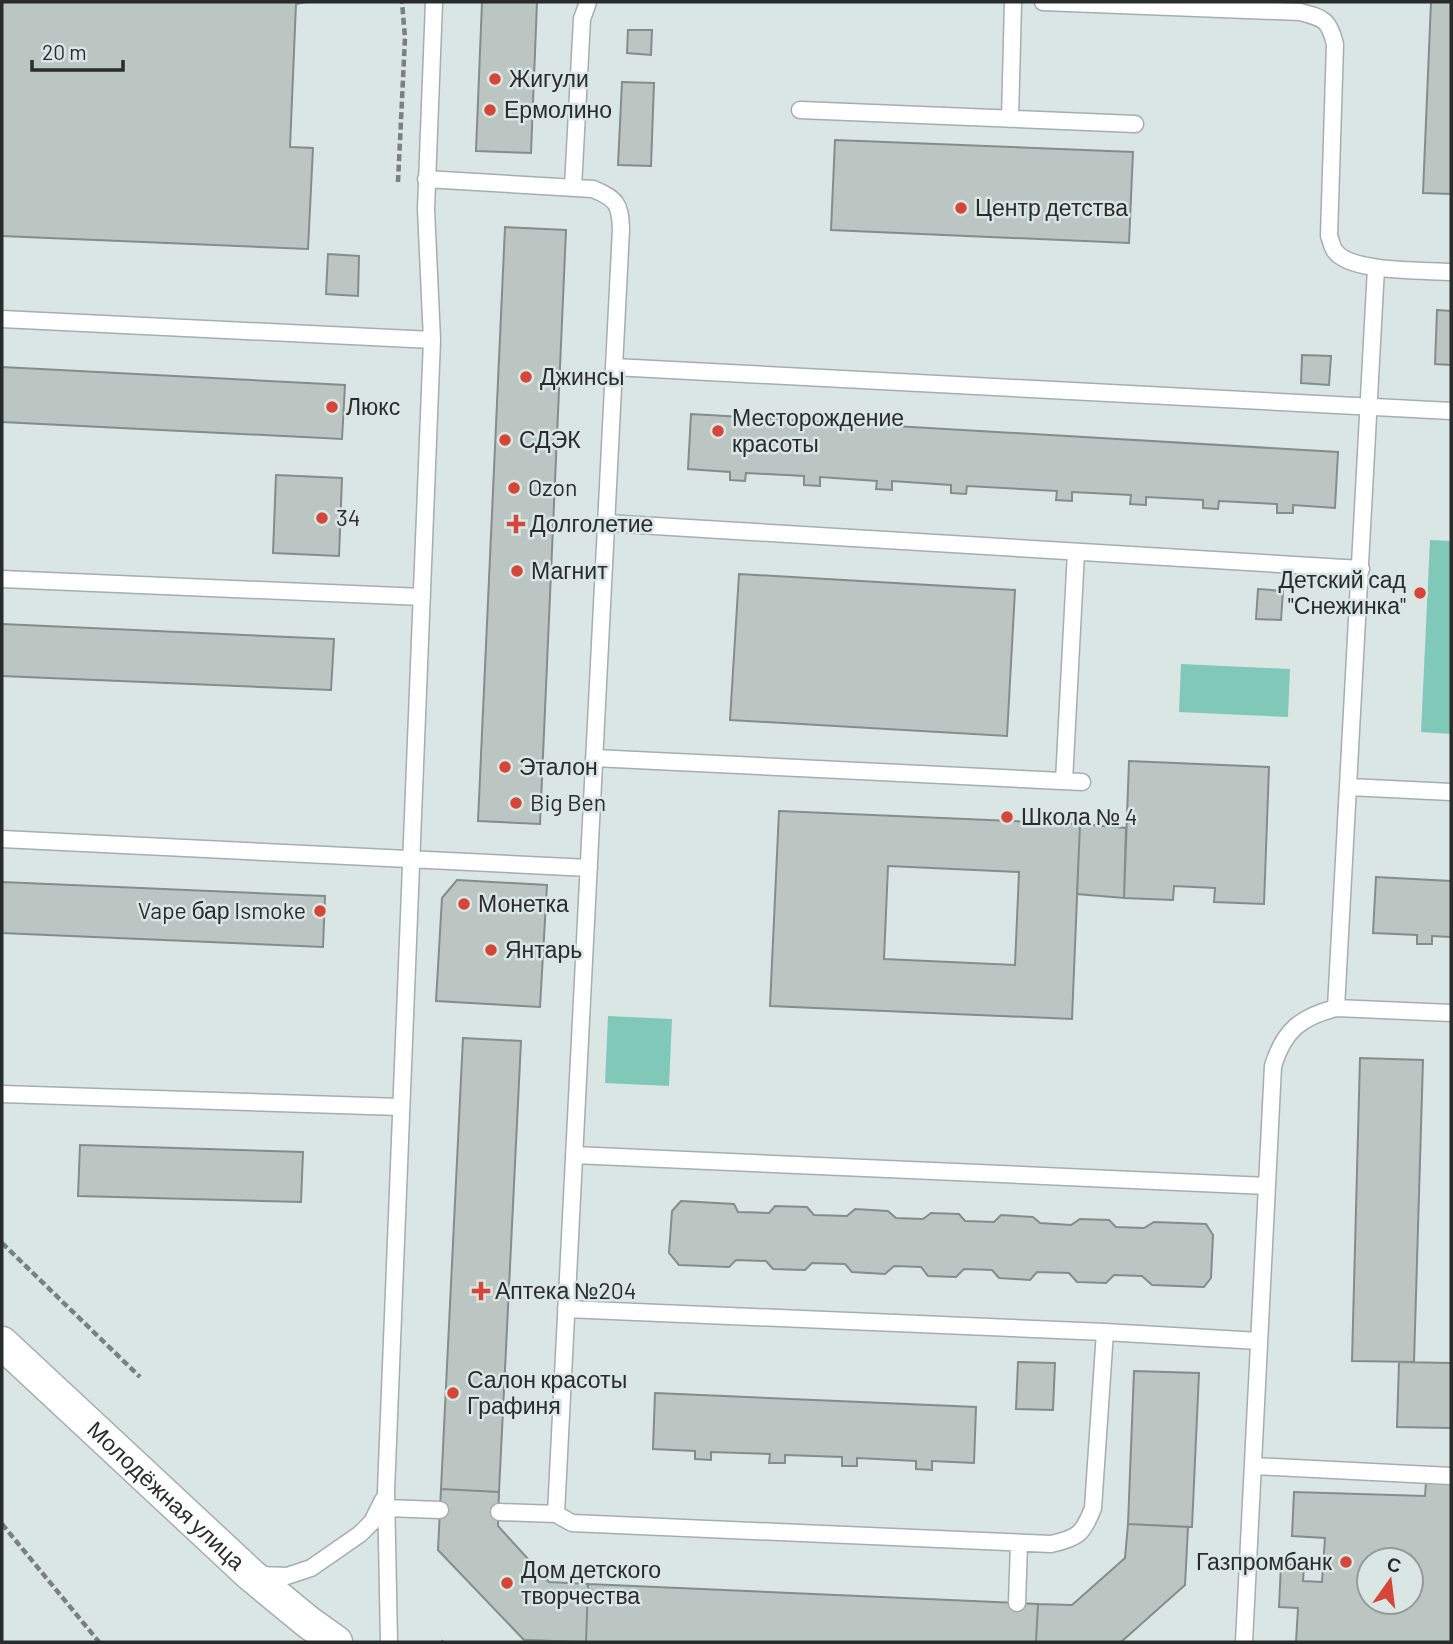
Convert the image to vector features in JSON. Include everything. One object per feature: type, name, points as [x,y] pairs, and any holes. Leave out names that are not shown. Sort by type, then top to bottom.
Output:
[{"type":"street","name":"Молодёжная улица","points":[[2,1343],[251,1575],[336,1642]]},
{"type":"lane","points":[[389,1642],[386,1491],[432,340],[426,179],[434,2]]},
{"type":"lane","points":[[573,187],[582,19],[588,2]]},
{"type":"lane","points":[[1010,118],[1013,2]]},
{"type":"lane","points":[[1043,2],[1300,12],[1317,16],[1331,27],[1335,44],[1329,236],[1335,252],[1353,264],[1376,268],[1451,272]]},
{"type":"lane","points":[[800,110],[1135,124]]},
{"type":"lane","points":[[426,179],[593,189],[610,196],[620,209],[556,1514]]},
{"type":"lane","points":[[1336,1008],[1376,268]]},
{"type":"lane","points":[[2,318],[432,340]]},
{"type":"lane","points":[[614,367],[1451,411]]},
{"type":"lane","points":[[606,523],[1361,569]]},
{"type":"lane","points":[[1064,781],[1076,552]]},
{"type":"lane","points":[[2,579],[422,597]]},
{"type":"lane","points":[[594,758],[1082,782]]},
{"type":"lane","points":[[1349,787],[1451,792]]},
{"type":"lane","points":[[2,839],[589,868]]},
{"type":"lane","points":[[1244,1642],[1273,1066],[1279,1045],[1294,1028],[1313,1014],[1336,1008],[1451,1013]]},
{"type":"lane","points":[[2,1094],[400,1107]]},
{"type":"lane","points":[[574,1155],[1267,1186]]},
{"type":"lane","points":[[566,1309],[1259,1341]]},
{"type":"lane","points":[[499,1511],[556,1514],[572,1523],[1051,1545],[1074,1539],[1086,1526],[1093,1508],[1105,1332]]},
{"type":"lane","points":[[1254,1466],[1451,1476]]},
{"type":"lane","points":[[251,1575],[287,1577],[311,1568],[372,1522],[386,1491]]},
{"type":"lane","points":[[386,1508],[440,1510]]},
{"type":"lane","points":[[1017,1602],[1019,1543]]},
{"type":"path","points":[[398,182],[405,38],[402,2]]},
{"type":"path","points":[[2,1243],[139,1377]]},
{"type":"path","points":[[2,1524],[99,1642]]},
{"type":"green space","points":[[1430,540],[1451,541],[1451,734],[1421,732]]},
{"type":"green space","points":[[1181,664],[1290,669],[1288,717],[1179,712]]},
{"type":"green space","points":[[608,1016],[672,1019],[669,1086],[605,1083]]},
{"type":"building","points":[[2,2],[306,2],[296,4],[290,147],[313,148],[308,249],[2,236]]},
{"type":"building","points":[[482,2],[537,2],[531,153],[476,151]]},
{"type":"building","points":[[1431,2],[1451,2],[1451,194],[1423,193]]},
{"type":"building","points":[[628,30],[652,30],[651,55],[627,53]]},
{"type":"building","points":[[622,82],[654,83],[651,166],[618,165]]},
{"type":"building","points":[[835,140],[1133,152],[1129,243],[831,230]]},
{"type":"building","points":[[505,227],[566,230],[540,824],[478,821]]},
{"type":"building","points":[[328,254],[359,256],[358,296],[326,294]]},
{"type":"building","points":[[1437,310],[1451,311],[1451,365],[1435,364]]},
{"type":"building","points":[[1302,355],[1331,356],[1329,385],[1301,383]]},
{"type":"building","points":[[2,367],[345,385],[342,439],[2,422]]},
{"type":"building","points":[[691,414],[1338,452],[1335,508],[1293,505],[1293,513],[1277,513],[1277,504],[1219,501],[1218,509],[1203,508],[1203,500],[1146,497],[1146,505],[1130,504],[1131,495],[1072,492],[1072,501],[1056,500],[1057,491],[967,486],[966,494],[951,493],[951,485],[892,481],[892,490],[876,489],[877,481],[820,477],[820,486],[804,485],[804,476],[746,473],[745,481],[730,480],[730,472],[688,469]]},
{"type":"building","points":[[276,475],[342,478],[339,556],[273,553]]},
{"type":"building","points":[[739,574],[1015,590],[1007,736],[730,720]]},
{"type":"building","points":[[1258,589],[1283,591],[1281,620],[1256,619]]},
{"type":"building","points":[[2,624],[334,639],[331,690],[2,676]]},
{"type":"building","points":[[1129,761],[1269,767],[1264,904],[1214,902],[1215,888],[1174,886],[1173,900],[1124,898]]},
{"type":"building","points":[[779,811],[1080,824],[1072,1019],[770,1006]],"holes":[[[888,866],[1019,872],[1015,965],[884,959]]]},
{"type":"building","points":[[1080,824],[1126,828],[1124,898],[1077,894]]},
{"type":"building","points":[[1376,877],[1451,881],[1451,937],[1432,936],[1432,944],[1417,944],[1417,935],[1373,933]]},
{"type":"building","name":"Янтарь","points":[[457,880],[547,885],[540,1007],[436,1001],[442,898]]},
{"type":"building","points":[[2,882],[325,896],[323,947],[2,933]]},
{"type":"building","points":[[463,1038],[521,1041],[499,1492],[441,1489]]},
{"type":"building","points":[[1360,1058],[1423,1060],[1414,1362],[1352,1361]]},
{"type":"building","points":[[80,1145],[303,1152],[301,1202],[78,1196]]},
{"type":"building","points":[[681,1201],[734,1204],[738,1212],[769,1213],[775,1206],[807,1207],[814,1215],[847,1216],[855,1209],[888,1211],[896,1218],[923,1219],[931,1213],[959,1214],[965,1221],[994,1222],[1001,1215],[1033,1217],[1040,1223],[1071,1225],[1080,1219],[1109,1220],[1116,1227],[1144,1228],[1154,1222],[1206,1224],[1213,1235],[1211,1278],[1204,1287],[1152,1285],[1142,1276],[1114,1275],[1106,1283],[1077,1282],[1069,1273],[1037,1272],[1030,1280],[999,1278],[992,1270],[964,1269],[956,1277],[928,1276],[921,1267],[894,1266],[885,1274],[852,1272],[845,1264],[812,1263],[805,1270],[773,1269],[766,1261],[736,1260],[729,1267],[679,1265],[669,1253],[672,1211]]},
{"type":"building","points":[[1018,1362],[1055,1363],[1053,1410],[1016,1409]]},
{"type":"building","points":[[1399,1362],[1451,1363],[1451,1428],[1397,1427]]},
{"type":"building","points":[[1134,1371],[1199,1373],[1192,1527],[1128,1524]]},
{"type":"building","points":[[655,1393],[976,1407],[974,1463],[932,1461],[932,1470],[916,1469],[916,1461],[857,1458],[857,1466],[842,1466],[842,1457],[785,1455],[785,1463],[769,1463],[770,1454],[711,1452],[711,1460],[695,1459],[695,1451],[653,1449]]},
{"type":"building","name":"Газпромбанк","points":[[1426,1482],[1451,1484],[1451,1642],[1296,1642],[1298,1608],[1279,1607],[1281,1564],[1304,1565],[1303,1581],[1322,1582],[1325,1538],[1292,1536],[1294,1492],[1425,1496]]},
{"type":"building","points":[[441,1489],[499,1492],[498,1526],[549,1582],[588,1584],[586,1642],[524,1640],[438,1550]]},
{"type":"building","points":[[1128,1524],[1188,1527],[1185,1585],[1121,1642],[1036,1642],[1038,1604],[1072,1605],[1125,1558]]},
{"type":"building","points":[[588,1584],[1038,1604],[1036,1642],[586,1642]]},
{"type":"place","name":"Жигули","points":[[495,79]]},
{"type":"place","name":"Ермолино","points":[[490,110]]},
{"type":"place","name":"Центр детства","points":[[961,208]]},
{"type":"place","name":"Джинсы","points":[[526,377]]},
{"type":"place","name":"Люкс","points":[[332,407]]},
{"type":"place","name":"Месторождение красоты","points":[[718,431]]},
{"type":"place","name":"СДЭК","points":[[505,440]]},
{"type":"place","name":"Ozon","points":[[514,488]]},
{"type":"place","name":"34","points":[[322,518]]},
{"type":"place","name":"Долголетие","points":[[516,524]]},
{"type":"place","name":"Магнит","points":[[517,571]]},
{"type":"place","name":"Детский сад \"Снежинка\"","points":[[1420,593]]},
{"type":"place","name":"Эталон","points":[[505,767]]},
{"type":"place","name":"Big Ben","points":[[516,803]]},
{"type":"place","name":"Школа № 4","points":[[1007,817]]},
{"type":"place","name":"Монетка","points":[[464,904]]},
{"type":"place","name":"Vape бар Ismoke","points":[[320,911]]},
{"type":"place","name":"Янтарь","points":[[491,950]]},
{"type":"place","name":"Аптека №204","points":[[481,1291]]},
{"type":"place","name":"Салон красоты Графиня","points":[[453,1393]]},
{"type":"place","name":"Газпромбанк","points":[[1346,1562]]},
{"type":"place","name":"Дом детского творчества","points":[[507,1583]]}]
